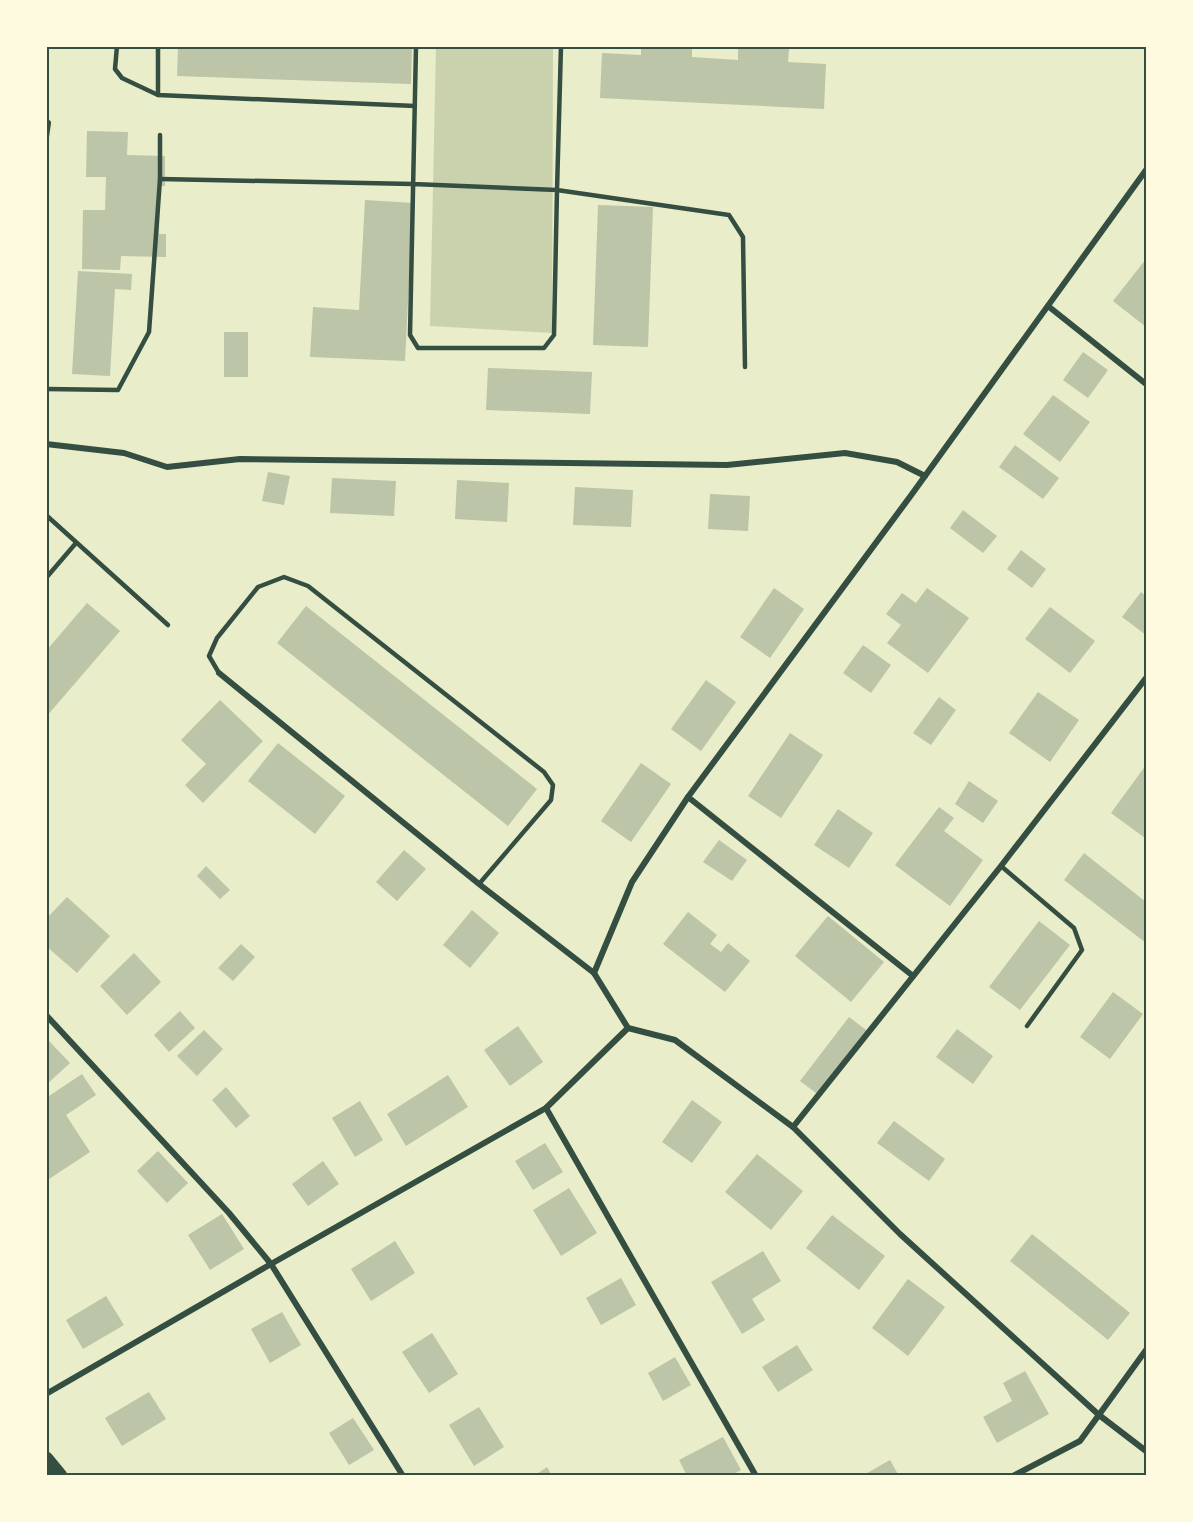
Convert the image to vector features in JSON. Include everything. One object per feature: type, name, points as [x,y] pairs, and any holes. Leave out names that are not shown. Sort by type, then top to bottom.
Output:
[{"type":"main road","points":[[46,1459],[60,1476]]},
{"type":"street","points":[[46,137],[48,123]]},
{"type":"street","points":[[594,973],[632,882],[688,797],[925,476],[1146,170]]},
{"type":"street","points":[[1047,306],[1146,384]]},
{"type":"street","points":[[46,444],[124,453],[167,467],[240,459],[727,465],[844,453],[897,462],[925,476]]},
{"type":"street","points":[[219,673],[479,884],[594,973],[628,1028],[675,1040],[793,1127],[900,1234],[1099,1415],[1146,1451]]},
{"type":"street","points":[[793,1127],[1001,866],[1146,678]]},
{"type":"street","points":[[688,797],[913,976]]},
{"type":"street","points":[[46,1015],[229,1213],[271,1264],[404,1476]]},
{"type":"street","points":[[46,1394],[546,1108],[628,1028]]},
{"type":"street","points":[[546,1108],[756,1476]]},
{"type":"street","points":[[1013,1476],[1080,1441],[1146,1350]]},
{"type":"lane","points":[[117,46],[115,69],[122,78],[158,95],[415,106]]},
{"type":"lane","points":[[158,95],[159,46]]},
{"type":"lane","points":[[416,46],[410,335],[418,348],[544,348],[554,336],[561,46]]},
{"type":"lane","points":[[46,389],[118,390],[149,332],[160,135]]},
{"type":"lane","points":[[159,179],[412,184],[557,190],[729,215],[743,237],[745,367]]},
{"type":"lane","points":[[46,515],[168,625]]},
{"type":"lane","points":[[46,578],[76,543]]},
{"type":"lane","points":[[219,673],[209,656],[217,638],[258,587],[284,578],[308,586],[544,772],[553,785],[551,800],[479,884]]},
{"type":"lane","points":[[1001,866],[1074,928],[1082,950],[1027,1026]]},
{"type":"green space","points":[[436,47],[553,47],[552,333],[430,326]]},
{"type":"building","points":[[178,46],[412,46],[411,84],[177,76]]},
{"type":"building","points":[[641,46],[692,46],[692,57],[738,60],[738,46],[789,49],[788,62],[826,64],[824,109],[600,98],[602,53],[641,55]]},
{"type":"building","points":[[87,131],[128,132],[127,155],[165,156],[165,186],[160,186],[159,234],[166,234],[166,257],[121,256],[120,270],[82,269],[83,210],[105,210],[106,177],[86,177]]},
{"type":"building","points":[[365,200],[413,203],[405,361],[310,357],[313,307],[359,310]]},
{"type":"building","points":[[598,205],[653,207],[648,347],[593,345]]},
{"type":"building","points":[[1146,259],[1146,327],[1113,301]]},
{"type":"building","points":[[78,271],[132,274],[131,290],[115,289],[110,376],[72,374]]},
{"type":"building","points":[[224,332],[248,332],[248,377],[224,377]]},
{"type":"building","points":[[1083,352],[1108,370],[1088,398],[1063,380]]},
{"type":"building","points":[[488,368],[592,372],[590,414],[486,410]]},
{"type":"building","points":[[1053,395],[1090,422],[1060,462],[1023,434]]},
{"type":"building","points":[[1015,445],[1059,478],[1043,499],[999,467]]},
{"type":"building","points":[[268,472],[290,476],[284,505],[262,501]]},
{"type":"building","points":[[332,478],[396,481],[394,516],[330,513]]},
{"type":"building","points":[[457,480],[509,483],[507,522],[455,519]]},
{"type":"building","points":[[575,487],[633,490],[631,527],[573,525]]},
{"type":"building","points":[[710,494],[750,496],[748,531],[708,529]]},
{"type":"building","points":[[963,510],[997,536],[983,553],[950,528]]},
{"type":"building","points":[[1021,550],[1046,569],[1032,588],[1007,569]]},
{"type":"building","points":[[774,588],[804,609],[770,658],[740,637]]},
{"type":"building","points":[[927,588],[969,618],[928,673],[887,643],[901,625],[886,614],[902,593],[916,603]]},
{"type":"building","points":[[1141,592],[1146,596],[1146,635],[1122,617]]},
{"type":"building","points":[[87,603],[120,631],[46,717],[46,651]]},
{"type":"building","points":[[306,606],[537,789],[508,826],[277,643]]},
{"type":"building","points":[[1050,607],[1095,641],[1070,673],[1025,639]]},
{"type":"building","points":[[863,645],[891,665],[871,693],[843,673]]},
{"type":"building","points":[[706,680],[736,702],[701,751],[671,729]]},
{"type":"building","points":[[1038,692],[1079,720],[1050,762],[1009,733]]},
{"type":"building","points":[[939,697],[956,710],[931,745],[913,733]]},
{"type":"building","points":[[220,700],[263,741],[203,803],[185,785],[206,764],[181,740]]},
{"type":"building","points":[[790,733],[823,755],[781,818],[748,796]]},
{"type":"building","points":[[278,743],[345,796],[315,834],[248,781]]},
{"type":"building","points":[[641,763],[671,784],[631,842],[601,821]]},
{"type":"building","points":[[1146,765],[1146,836],[1145,838],[1111,813]]},
{"type":"building","points":[[969,781],[998,801],[983,823],[955,804]]},
{"type":"building","points":[[939,807],[954,818],[944,831],[983,860],[950,906],[895,865]]},
{"type":"building","points":[[838,809],[873,833],[849,868],[814,845]]},
{"type":"building","points":[[719,840],[747,860],[732,881],[703,862]]},
{"type":"building","points":[[404,850],[426,869],[397,901],[376,882]]},
{"type":"building","points":[[1084,853],[1146,902],[1146,943],[1064,880]]},
{"type":"building","points":[[206,866],[230,890],[220,899],[197,876]]},
{"type":"building","points":[[67,897],[110,936],[77,973],[46,946],[46,919]]},
{"type":"building","points":[[472,910],[499,933],[470,968],[443,945]]},
{"type":"building","points":[[688,912],[717,935],[710,944],[721,952],[728,943],[750,961],[725,992],[663,944]]},
{"type":"building","points":[[828,916],[884,962],[851,1002],[795,956]]},
{"type":"building","points":[[1039,921],[1070,945],[1020,1010],[989,987]]},
{"type":"building","points":[[241,944],[255,957],[233,981],[218,968]]},
{"type":"building","points":[[134,953],[161,982],[127,1015],[100,986]]},
{"type":"building","points":[[1113,992],[1143,1014],[1110,1059],[1080,1037]]},
{"type":"building","points":[[180,1011],[195,1028],[169,1052],[154,1035]]},
{"type":"building","points":[[849,1017],[870,1033],[820,1096],[800,1081]]},
{"type":"building","points":[[518,1026],[543,1062],[510,1086],[484,1050]]},
{"type":"building","points":[[957,1029],[993,1056],[973,1084],[936,1057]]},
{"type":"building","points":[[204,1030],[223,1049],[197,1076],[177,1056]]},
{"type":"building","points":[[46,1038],[70,1063],[46,1085]]},
{"type":"building","points":[[82,1074],[96,1095],[66,1115],[90,1152],[46,1181],[46,1098]]},
{"type":"building","points":[[448,1075],[468,1107],[406,1146],[387,1114]]},
{"type":"building","points":[[226,1087],[250,1116],[236,1128],[212,1100]]},
{"type":"building","points":[[692,1100],[722,1122],[692,1163],[662,1142]]},
{"type":"building","points":[[360,1101],[383,1140],[355,1157],[332,1118]]},
{"type":"building","points":[[894,1121],[945,1159],[929,1181],[877,1143]]},
{"type":"building","points":[[545,1143],[563,1172],[533,1190],[515,1161]]},
{"type":"building","points":[[158,1151],[188,1183],[167,1203],[137,1171]]},
{"type":"building","points":[[757,1154],[803,1191],[771,1230],[725,1192]]},
{"type":"building","points":[[323,1161],[339,1184],[308,1206],[292,1184]]},
{"type":"building","points":[[569,1188],[597,1233],[561,1256],[533,1210]]},
{"type":"building","points":[[222,1214],[244,1249],[210,1270],[188,1235]]},
{"type":"building","points":[[832,1215],[885,1256],[859,1290],[806,1248]]},
{"type":"building","points":[[1032,1234],[1130,1313],[1108,1340],[1010,1261]]},
{"type":"building","points":[[395,1241],[415,1273],[371,1301],[351,1269]]},
{"type":"building","points":[[763,1251],[781,1281],[752,1299],[765,1320],[742,1334],[711,1282]]},
{"type":"building","points":[[621,1278],[636,1305],[601,1325],[586,1298]]},
{"type":"building","points":[[908,1279],[945,1307],[908,1356],[872,1328]]},
{"type":"building","points":[[106,1296],[124,1325],[83,1349],[66,1320]]},
{"type":"building","points":[[282,1312],[301,1345],[270,1363],[251,1329]]},
{"type":"building","points":[[432,1333],[458,1374],[429,1393],[402,1352]]},
{"type":"building","points":[[797,1345],[813,1370],[778,1392],[762,1367]]},
{"type":"building","points":[[675,1357],[691,1385],[663,1401],[648,1373]]},
{"type":"building","points":[[1025,1371],[1049,1414],[997,1443],[983,1417],[1012,1401],[1003,1383]]},
{"type":"building","points":[[149,1392],[166,1419],[122,1446],[105,1418]]},
{"type":"building","points":[[479,1407],[504,1447],[474,1466],[449,1425]]},
{"type":"building","points":[[353,1418],[374,1450],[349,1465],[329,1433]]},
{"type":"building","points":[[723,1437],[741,1470],[730,1476],[687,1476],[679,1460]]},
{"type":"building","points":[[890,1460],[899,1476],[862,1476]]},
{"type":"building","points":[[547,1467],[552,1476],[534,1476]]}]
